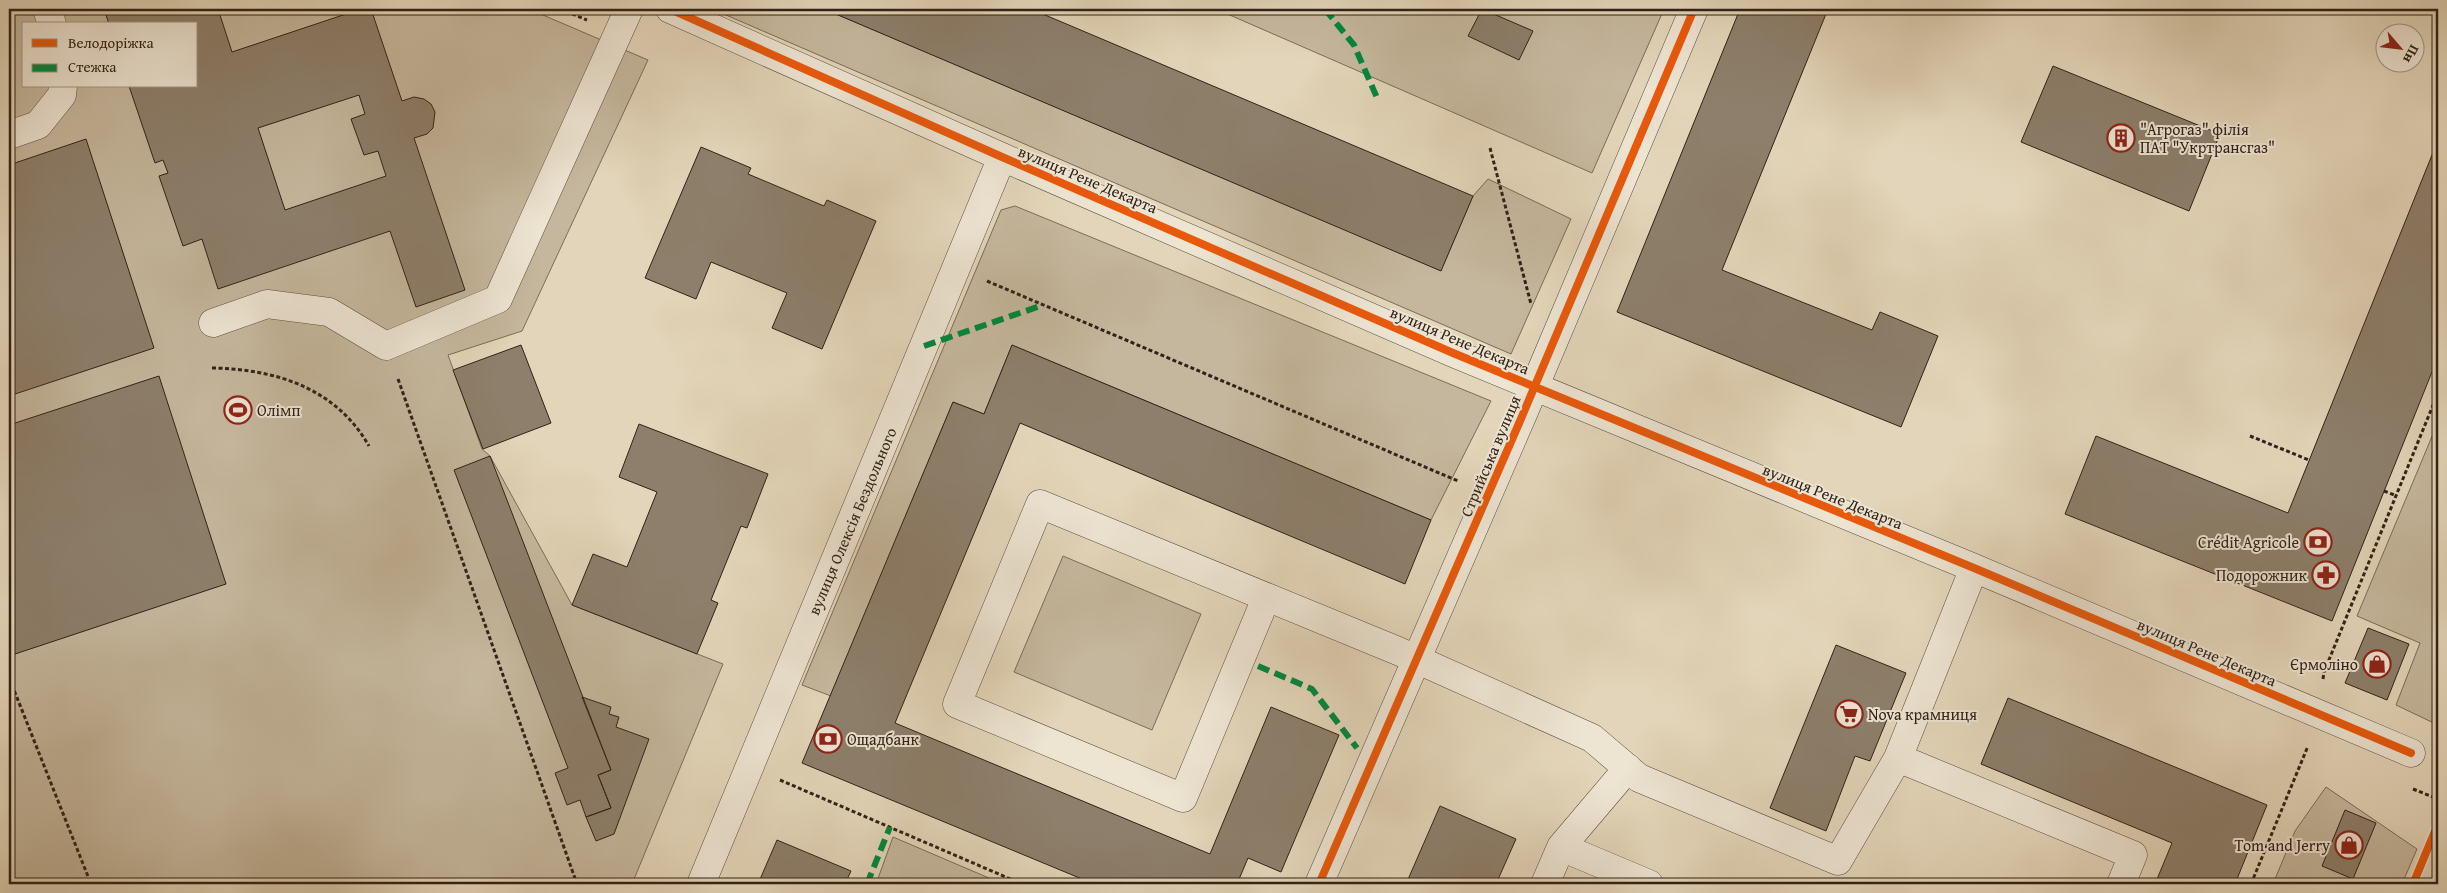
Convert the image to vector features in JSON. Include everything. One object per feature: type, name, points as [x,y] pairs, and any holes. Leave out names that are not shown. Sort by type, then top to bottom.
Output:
[{"type":"street","points":[[47,9],[51,22]]},
{"type":"street","points":[[213,323],[267,304],[285,306],[329,312],[386,346],[498,299],[629,9]]},
{"type":"street","name":"вулиця Рене Декарта","points":[[670,9],[1002,157],[1534,387],[1974,568],[2411,753]]},
{"type":"street","name":"Стрийська вулиця","points":[[1319,884],[1534,387],[1694,9]]},
{"type":"street","points":[[9,135],[38,125],[62,95],[63,88]]},
{"type":"street","name":"вулиця Олексія Бездольного","points":[[701,884],[1002,157]]},
{"type":"street","points":[[1266,598],[1183,798],[957,704],[1040,504],[1416,659],[1592,738],[1639,778],[1838,861],[1898,758],[1974,568]]},
{"type":"street","points":[[1898,758],[2133,855],[2121,884]]},
{"type":"street","points":[[1545,884],[1561,847],[1628,768]]},
{"type":"street","points":[[1561,847],[1648,884]]},
{"type":"path","points":[[1490,148],[1532,308]]},
{"type":"path","points":[[957,268],[1461,482]]},
{"type":"path","points":[[386,346],[577,884]]},
{"type":"path","points":[[212,368],[243,369],[272,374],[300,385],[325,399],[347,418],[369,446]]},
{"type":"path","points":[[2251,884],[2309,744],[2318,714],[2324,672],[2438,393]]},
{"type":"path","points":[[2250,436],[2309,460]]},
{"type":"path","points":[[2384,491],[2397,496]]},
{"type":"path","points":[[12,685],[91,884]]},
{"type":"path","points":[[750,767],[1022,884]]},
{"type":"path","points":[[2436,884],[2438,878]]},
{"type":"shaded area","name":"Олімп","points":[[9,9],[529,9],[648,60],[522,331],[448,355],[482,449],[490,456],[572,605],[723,664],[632,884],[9,884]]},
{"type":"shaded area","points":[[712,9],[824,9],[1441,270],[1473,196],[1488,179],[1571,219],[1511,354]]},
{"type":"shaded area","points":[[1216,9],[1664,9],[1592,173]]},
{"type":"shaded area","points":[[1015,206],[1491,401],[1431,520],[1012,345],[984,414],[953,402],[831,696],[802,685],[1001,210]]},
{"type":"shaded area","points":[[2438,422],[2438,725],[2396,705],[2420,643],[2357,616]]},
{"type":"shaded area","points":[[1063,556],[1201,614],[1152,730],[1014,672]]},
{"type":"shaded area","points":[[2326,787],[2417,849],[2402,884],[2273,884],[2295,831]]},
{"type":"shaded area","points":[[893,837],[1003,884],[876,884]]},
{"type":"building","points":[[104,9],[218,9],[232,52],[361,9],[371,9],[402,101],[414,97],[424,99],[431,104],[435,112],[433,128],[427,134],[414,138],[465,290],[416,307],[390,231],[218,289],[202,239],[183,246],[159,176],[168,173],[163,160],[155,163],[130,88],[198,88],[198,22],[108,22]],"holes":[[[359,95],[365,114],[351,119],[364,155],[378,151],[386,176],[285,210],[258,128]]]},
{"type":"building","points":[[824,9],[1031,9],[1473,196],[1441,271]]},
{"type":"building","points":[[1482,9],[1533,31],[1519,60],[1468,36]]},
{"type":"building","points":[[1740,9],[1828,9],[1722,270],[1872,330],[1880,312],[1938,336],[1901,427],[1617,312]]},
{"type":"building","name":"\"Агрогаз\" філія ПАТ \"Укртрансгаз\"","points":[[2053,66],[2220,134],[2189,211],[2021,142]]},
{"type":"building","points":[[86,139],[154,348],[9,396],[9,165]]},
{"type":"building","points":[[2438,140],[2438,357],[2332,621],[2065,514],[2096,436],[2288,513]]},
{"type":"building","points":[[701,147],[751,168],[748,174],[824,206],[827,200],[876,221],[822,349],[772,328],[787,293],[711,262],[696,299],[645,278]]},
{"type":"building","points":[[521,345],[551,423],[483,449],[453,370]]},
{"type":"building","points":[[1012,345],[1431,520],[1405,584],[1020,423],[895,723],[1210,854],[1271,707],[1339,735],[1281,872],[1248,858],[1237,884],[1094,884],[802,763],[953,402],[984,414]]},
{"type":"building","points":[[159,376],[226,584],[9,656],[9,425]]},
{"type":"building","points":[[639,424],[768,474],[747,528],[741,526],[711,600],[718,603],[697,654],[572,605],[593,554],[627,567],[657,492],[619,477]]},
{"type":"building","points":[[490,456],[611,770],[598,775],[611,808],[586,817],[580,800],[567,805],[555,773],[568,768],[454,470]]},
{"type":"building","name":"Єрмоліно","points":[[2368,628],[2409,644],[2387,700],[2345,683]]},
{"type":"building","name":"Nova крамниця","points":[[1836,645],[1906,673],[1870,761],[1855,756],[1826,831],[1770,808]]},
{"type":"building","points":[[582,697],[611,707],[609,714],[619,717],[616,727],[649,739],[614,834],[596,841],[586,817],[611,808],[598,775],[611,770]]},
{"type":"building","points":[[2008,698],[2267,805],[2235,884],[2155,884],[2172,843],[1981,764]]},
{"type":"building","points":[[1440,806],[1516,839],[1496,884],[1406,884]]},
{"type":"building","name":"Tom and Jerry","points":[[2345,810],[2376,823],[2353,879],[2322,866]]},
{"type":"building","points":[[777,840],[851,871],[845,884],[758,884]]},
{"type":"marked path","points":[[1325,9],[1354,45],[1378,100]]},
{"type":"marked path","points":[[924,346],[1043,305]]},
{"type":"marked path","points":[[1258,666],[1312,689],[1357,748]]},
{"type":"marked path","points":[[867,884],[890,827]]},
{"type":"cycle path","points":[[670,9],[1002,157],[1453,353],[1974,568],[2411,753]]},
{"type":"cycle path","points":[[1319,884],[1523,414],[1694,9]]},
{"type":"cycle path","points":[[2413,884],[2438,824]]},
{"type":"place","name":"\"Агрогаз\" філія ПАТ \"Укртрансгаз\"","points":[[2121,138]]},
{"type":"place","name":"Олімп","points":[[238,410]]},
{"type":"place","name":"Crédit Agricole","points":[[2318,542]]},
{"type":"place","name":"Подорожник","points":[[2326,575]]},
{"type":"place","name":"Єрмоліно","points":[[2377,664]]},
{"type":"place","name":"Nova крамниця","points":[[1849,714]]},
{"type":"place","name":"Ощадбанк","points":[[828,739]]},
{"type":"place","name":"Tom and Jerry","points":[[2349,845]]}]
